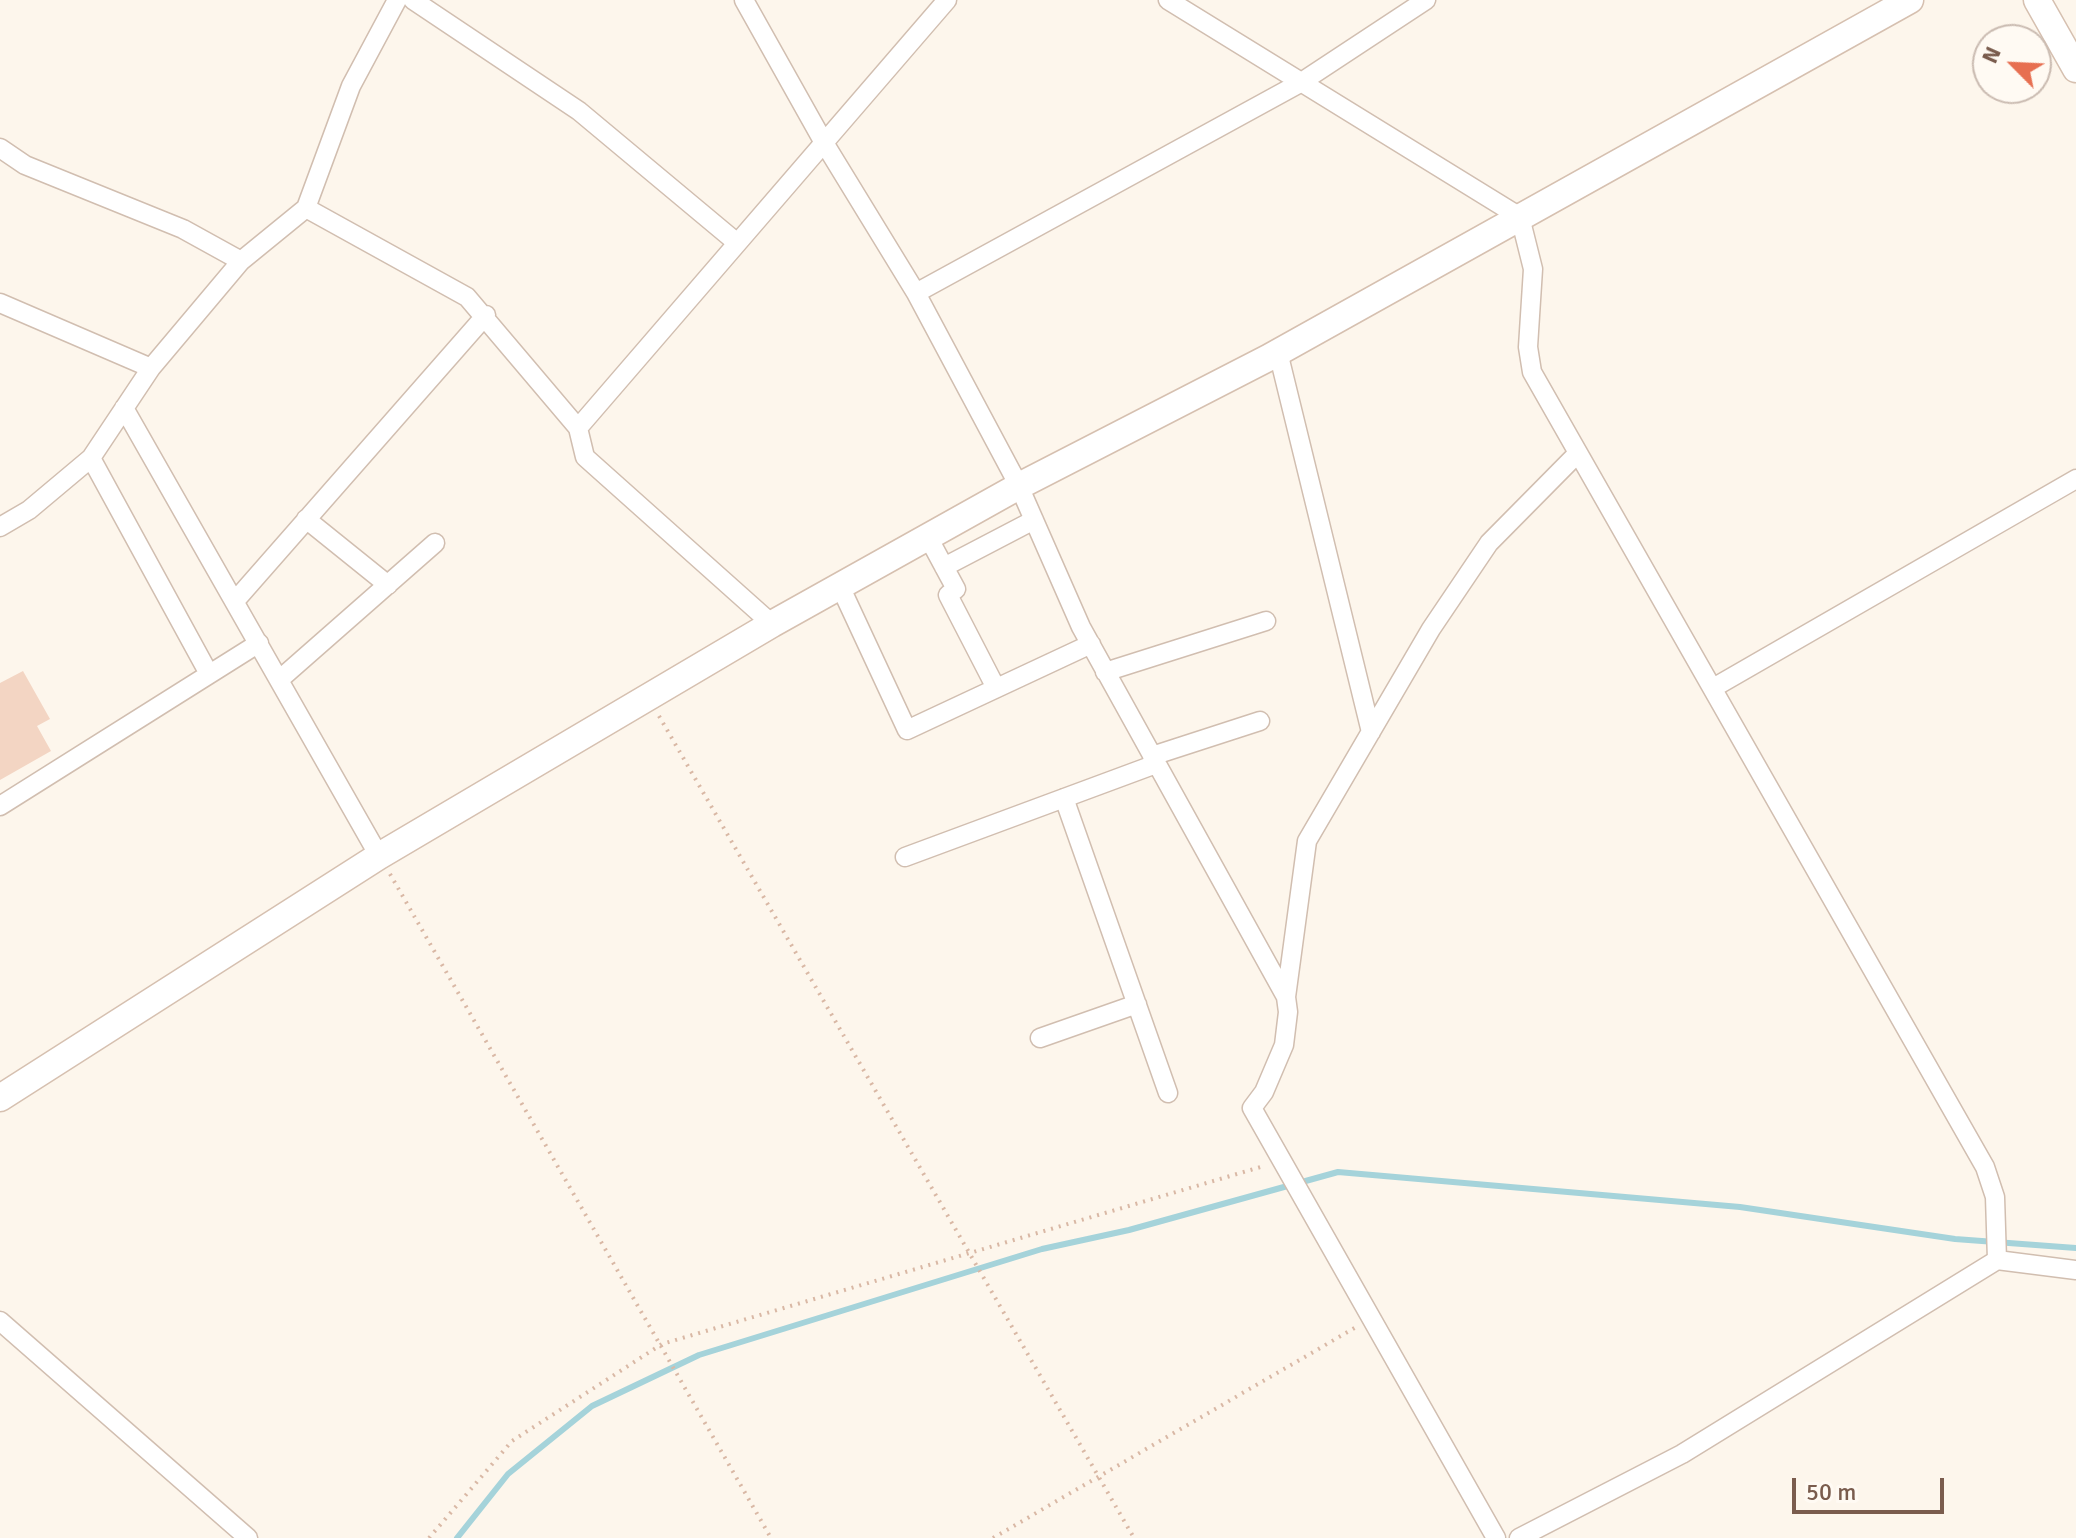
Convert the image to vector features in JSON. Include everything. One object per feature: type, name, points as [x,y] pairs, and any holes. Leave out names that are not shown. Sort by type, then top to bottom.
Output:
[{"type":"street","points":[[0,527],[29,510],[91,458],[151,368],[241,261],[306,208],[351,86],[397,0]]},
{"type":"street","points":[[413,0],[579,111],[736,242]]},
{"type":"street","points":[[744,0],[823,141],[916,293],[1019,486],[1105,672],[1286,997]]},
{"type":"street","points":[[578,428],[947,0]]},
{"type":"street","points":[[1168,0],[1520,217],[1533,269],[1528,347],[1532,372],[1985,1167],[1995,1197],[1996,1257]]},
{"type":"street","points":[[916,293],[1300,83],[1426,0]]},
{"type":"street","points":[[0,1098],[379,856],[772,624],[1019,486],[1278,352],[1910,0]]},
{"type":"street","points":[[2037,0],[2076,69]]},
{"type":"street","points":[[0,148],[25,165],[183,229],[241,261]]},
{"type":"street","points":[[306,208],[458,292],[486,315],[578,428],[585,457],[772,624]]},
{"type":"street","points":[[0,303],[151,368]]},
{"type":"street","points":[[235,601],[486,315]]},
{"type":"street","points":[[1278,352],[1371,732]]},
{"type":"street","points":[[124,408],[379,856]]},
{"type":"street","points":[[1496,1538],[1252,1108],[1264,1092],[1284,1045],[1288,1012],[1286,997],[1307,841],[1431,629],[1489,543],[1577,454]]},
{"type":"street","points":[[91,458],[209,674]]},
{"type":"street","points":[[1713,688],[2076,479]]},
{"type":"street","points":[[306,519],[388,585]]},
{"type":"street","points":[[944,567],[1034,520]]},
{"type":"street","points":[[928,537],[956,589],[948,595],[996,688]]},
{"type":"street","points":[[279,680],[435,543]]},
{"type":"street","points":[[840,586],[907,730],[1091,644]]},
{"type":"street","points":[[1105,672],[1266,621]]},
{"type":"street","points":[[0,806],[259,643]]},
{"type":"street","points":[[905,857],[1260,721]]},
{"type":"street","points":[[1064,798],[1168,1093]]},
{"type":"street","points":[[1040,1038],[1137,1004]]},
{"type":"street","points":[[1519,1538],[1682,1454],[1996,1257],[2076,1270]]},
{"type":"street","points":[[0,1321],[248,1538]]},
{"type":"path","points":[[649,697],[1134,1538]]},
{"type":"path","points":[[379,856],[771,1538]]},
{"type":"path","points":[[429,1538],[512,1441],[662,1344],[1280,1161]]},
{"type":"path","points":[[993,1538],[1371,1319]]},
{"type":"building","points":[[23,671],[50,719],[37,726],[51,751],[0,780],[0,683]]},
{"type":"waterway","points":[[457,1538],[508,1474],[592,1406],[699,1355],[1042,1249],[1129,1230],[1338,1172],[1740,1207],[1955,1239],[2076,1248]]}]
